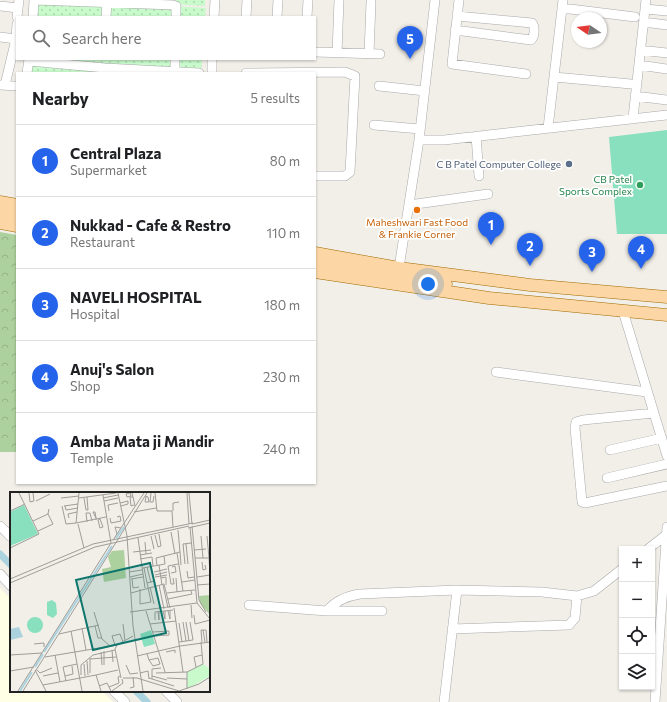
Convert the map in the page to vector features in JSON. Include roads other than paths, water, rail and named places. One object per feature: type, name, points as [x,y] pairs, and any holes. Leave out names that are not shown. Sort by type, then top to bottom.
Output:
[{"type":"main road","points":[[0,202],[16,204]]},
{"type":"main road","points":[[0,208],[16,210]]},
{"type":"main road","points":[[0,214],[16,217]]},
{"type":"main road","points":[[0,224],[16,226]]},
{"type":"main road","points":[[316,253],[489,298],[667,315]]},
{"type":"main road","points":[[316,257],[398,275]]},
{"type":"main road","points":[[316,264],[508,287],[519,291],[667,304]]},
{"type":"main road","points":[[316,272],[398,275],[667,297]]},
{"type":"street","points":[[33,16],[35,0],[173,5],[176,6],[176,16]]},
{"type":"street","points":[[214,16],[215,0]]},
{"type":"street","points":[[246,0],[246,16]]},
{"type":"street","points":[[277,16],[278,0]]},
{"type":"street","points":[[308,0],[308,16]]},
{"type":"street","points":[[337,53],[339,0]]},
{"type":"street","points":[[398,275],[419,140],[435,0]]},
{"type":"street","points":[[459,0],[452,64],[526,74]]},
{"type":"street","points":[[369,54],[371,2]]},
{"type":"street","points":[[106,16],[107,3]]},
{"type":"street","points":[[548,128],[563,4],[636,17]]},
{"type":"street","points":[[633,118],[646,4],[667,11]]},
{"type":"street","points":[[0,6],[18,8]]},
{"type":"street","points":[[455,30],[530,40],[533,36],[534,27],[532,23],[457,16]]},
{"type":"street","points":[[644,22],[667,25]]},
{"type":"street","points":[[0,37],[16,39],[2,85],[16,86]]},
{"type":"street","points":[[640,50],[667,53]]},
{"type":"street","points":[[316,52],[380,54]]},
{"type":"street","points":[[27,72],[29,60],[105,63],[175,72],[175,60]]},
{"type":"street","points":[[212,60],[212,72]]},
{"type":"street","points":[[639,65],[667,69]]},
{"type":"street","points":[[316,72],[345,72],[355,76],[350,172],[345,176],[316,176]]},
{"type":"street","points":[[554,77],[631,84]]},
{"type":"street","points":[[379,86],[424,91]]},
{"type":"street","points":[[635,96],[667,100]]},
{"type":"street","points":[[419,140],[476,136],[667,114]]},
{"type":"street","points":[[374,125],[420,129]]},
{"type":"street","points":[[476,136],[479,176]]},
{"type":"street","points":[[409,205],[488,194]]},
{"type":"street","points":[[624,311],[667,456]]},
{"type":"street","points":[[496,372],[647,392]]},
{"type":"street","points":[[654,413],[576,422],[575,428],[582,502],[584,503],[667,486]]},
{"type":"street","points":[[610,450],[662,438]]},
{"type":"street","points":[[607,478],[667,464]]},
{"type":"street","points":[[0,526],[10,536]]},
{"type":"street","points":[[651,546],[667,531]]},
{"type":"street","points":[[654,702],[667,531]]},
{"type":"street","points":[[326,611],[336,603],[355,595],[458,590],[542,592],[577,596],[594,591],[619,571]]},
{"type":"street","points":[[0,574],[10,585]]},
{"type":"street","points":[[444,702],[458,590]]},
{"type":"street","points":[[452,630],[569,625],[575,618],[577,596]]},
{"type":"street","points":[[249,605],[326,611],[382,611]]},
{"type":"street","points":[[115,692],[125,702]]},
{"type":"street","points":[[167,692],[177,702]]},
{"type":"waterway","points":[[0,554],[10,564]]},
{"type":"waterway","points":[[137,692],[147,702]]},
{"type":"place","name":"Amba Mata ji Mandir","points":[[410,59]]},
{"type":"place","name":"C B Patel Computer College","points":[[569,164]]},
{"type":"place","name":"CB Patel Sports Complex","points":[[640,185]]},
{"type":"place","name":"Maheshwari Fast Food & Frankie Corner","points":[[417,210]]},
{"type":"place","name":"Central Plaza","points":[[491,245]]},
{"type":"place","name":"Nukkad - Cafe & Restro","points":[[530,266]]},
{"type":"place","name":"Anuj's Salon","points":[[641,269]]},
{"type":"place","name":"NAVELI HOSPITAL","points":[[592,272]]}]
